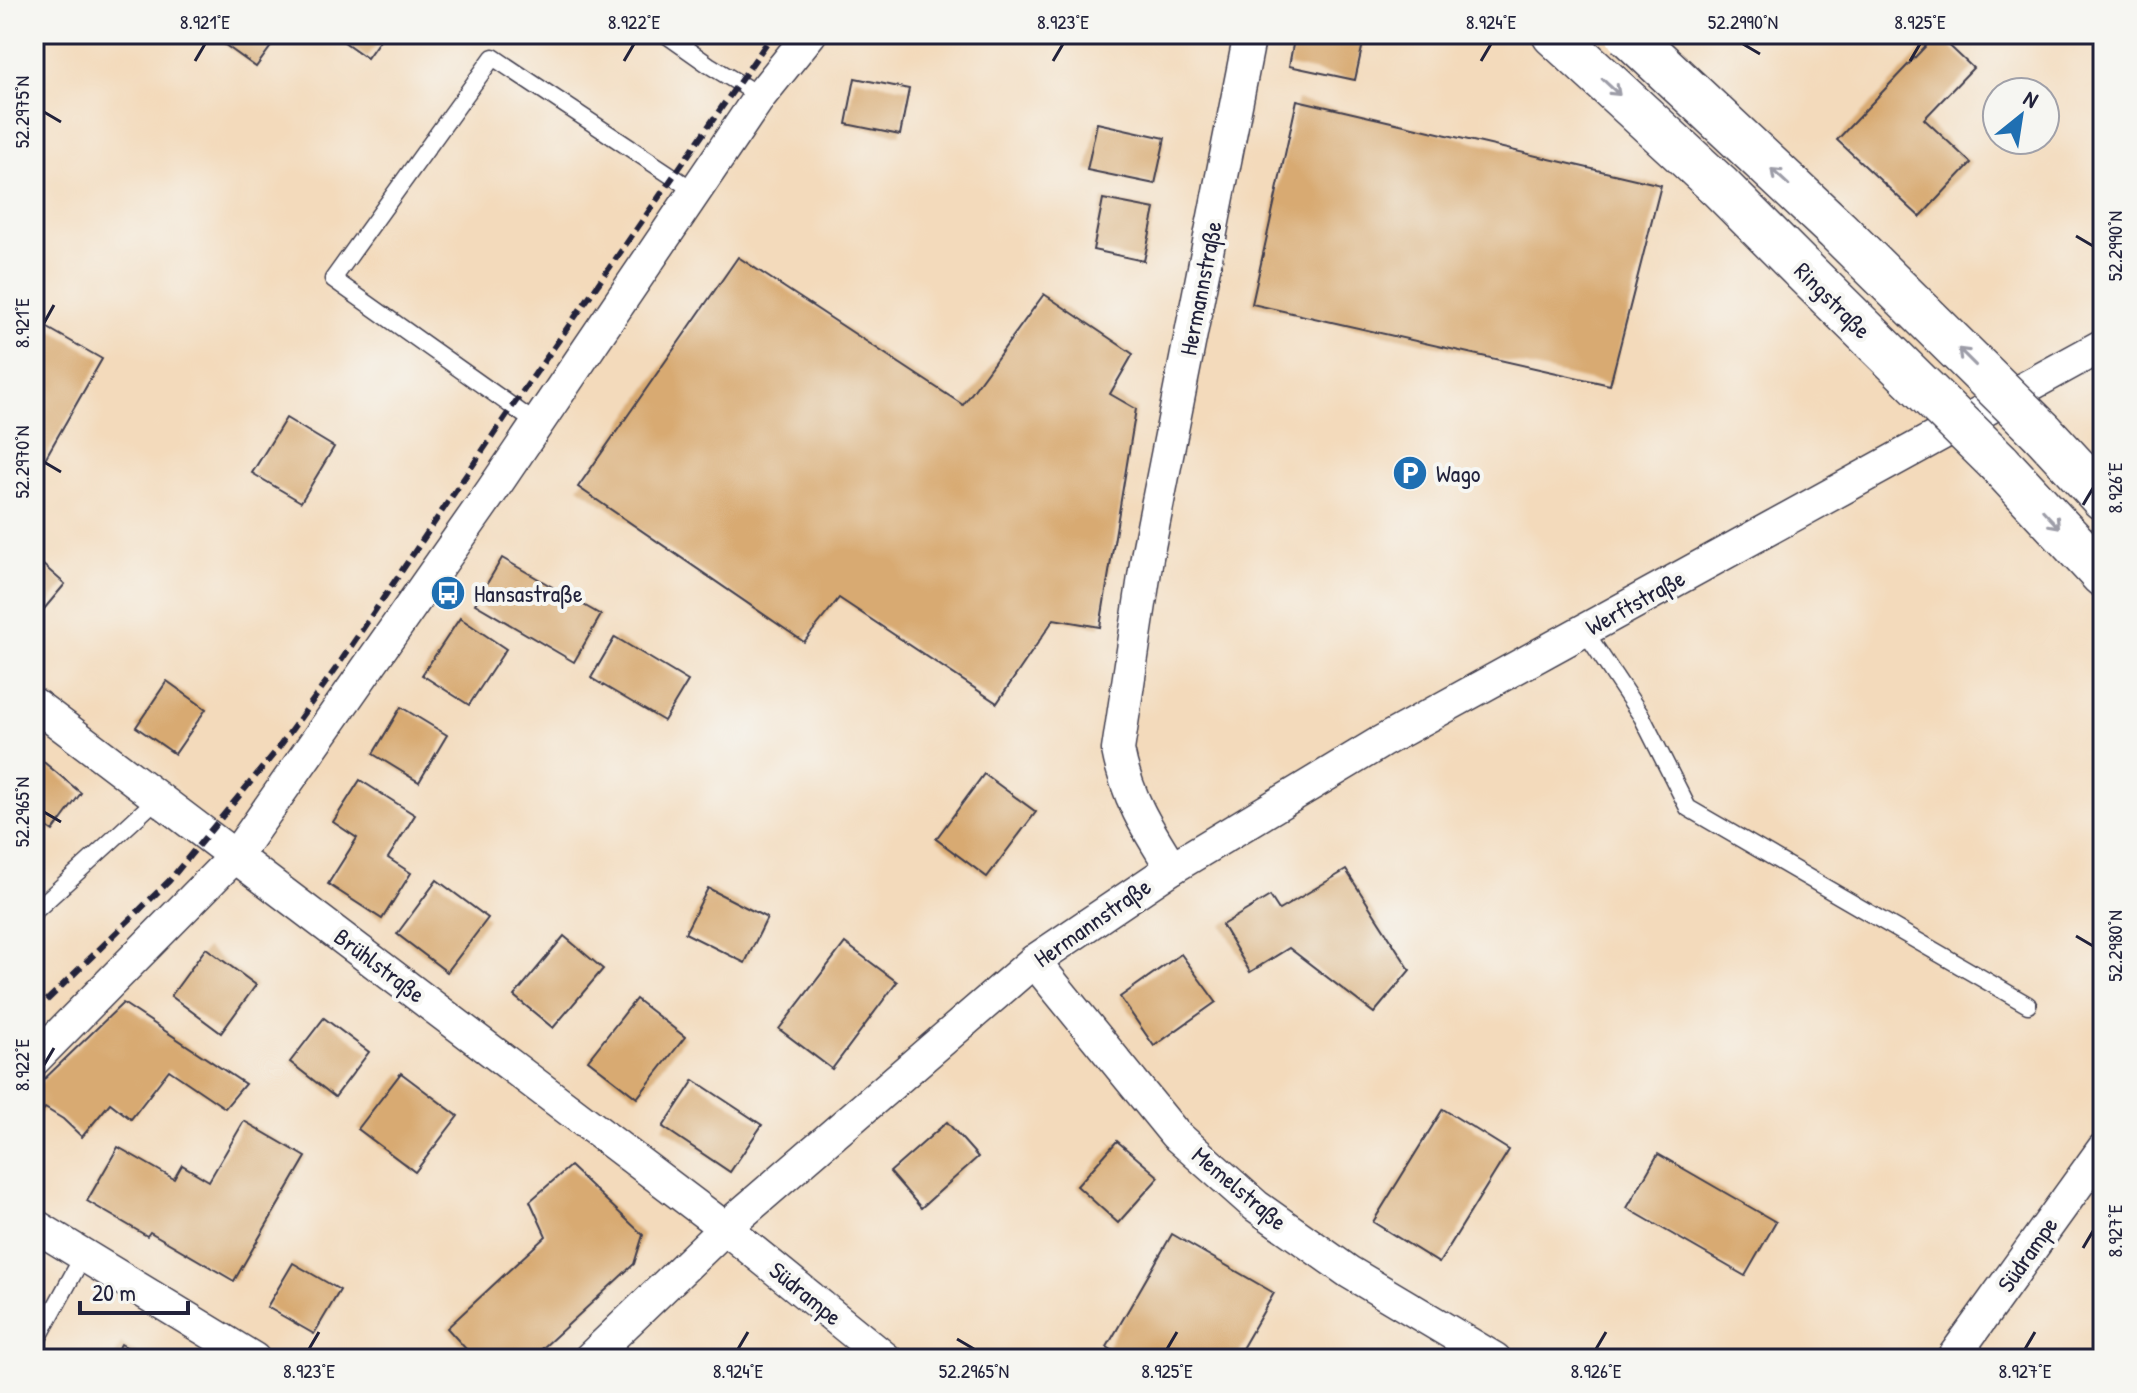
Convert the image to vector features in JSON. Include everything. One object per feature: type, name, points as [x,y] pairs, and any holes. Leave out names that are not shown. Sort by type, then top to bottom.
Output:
[{"type":"main road","name":"Ringstraße","points":[[1554,34],[1720,187],[1999,463],[2103,575]]},
{"type":"main road","points":[[1628,34],[1837,230],[2042,432],[2103,498]]},
{"type":"street","points":[[34,1060],[236,855],[537,424],[760,96],[810,34]]},
{"type":"street","name":"Hermannstraße","points":[[589,1359],[725,1228],[1034,961],[1172,868],[1138,815],[1124,781],[1118,750],[1147,557],[1250,34]]},
{"type":"street","name":"Werftstraße","points":[[1172,868],[1381,742],[2103,345]]},
{"type":"street","name":"Brühlstraße","points":[[34,704],[725,1228]]},
{"type":"street","name":"Memelstraße","points":[[1034,961],[1175,1134],[1256,1206],[1349,1272],[1495,1359]]},
{"type":"street","name":"Südrampe","points":[[1952,1359],[2103,1149]]},
{"type":"street","name":"Südrampe","points":[[725,1228],[886,1359]]},
{"type":"street","points":[[40,1229],[254,1359]]},
{"type":"lane","points":[[665,34],[760,96]]},
{"type":"lane","points":[[537,424],[333,279],[493,57],[696,192]]},
{"type":"lane","points":[[1584,630],[1642,717],[1688,808],[2028,1005]]},
{"type":"lane","points":[[34,912],[158,798]]},
{"type":"lane","points":[[34,1346],[83,1256]]},
{"type":"building","points":[[210,34],[280,34],[256,67]]},
{"type":"building","points":[[333,34],[384,34],[367,58]]},
{"type":"building","points":[[1295,34],[1365,34],[1355,80],[1289,66]]},
{"type":"building","points":[[1937,34],[1973,68],[1924,119],[1971,163],[1920,217],[1837,140]]},
{"type":"building","points":[[855,78],[909,89],[900,135],[846,124]]},
{"type":"building","points":[[1297,100],[1661,185],[1610,385],[1252,304]]},
{"type":"building","points":[[1097,123],[1165,138],[1155,184],[1087,170]]},
{"type":"building","points":[[1103,199],[1155,209],[1144,261],[1093,250]]},
{"type":"building","points":[[738,257],[963,405],[1044,294],[1133,354],[1110,394],[1136,409],[1100,627],[1054,619],[997,703],[839,598],[804,642],[578,487]]},
{"type":"building","points":[[34,320],[102,359],[34,478]]},
{"type":"building","points":[[286,418],[334,447],[301,502],[252,473]]},
{"type":"building","points":[[34,557],[65,584],[34,621]]},
{"type":"building","points":[[502,558],[601,615],[574,662],[475,604]]},
{"type":"building","points":[[460,618],[506,649],[469,705],[422,675]]},
{"type":"building","points":[[615,637],[688,681],[664,721],[591,678]]},
{"type":"building","points":[[167,681],[206,709],[175,754],[136,727]]},
{"type":"building","points":[[401,707],[447,735],[419,782],[373,754]]},
{"type":"building","points":[[34,754],[81,793],[53,831],[34,818]]},
{"type":"building","points":[[984,774],[1036,812],[987,877],[936,839]]},
{"type":"building","points":[[360,780],[415,815],[388,858],[411,873],[382,919],[328,884],[357,838],[333,822]]},
{"type":"building","points":[[1346,870],[1410,970],[1374,1013],[1289,948],[1250,972],[1222,925],[1270,896],[1279,910]]},
{"type":"building","points":[[437,880],[488,918],[447,972],[397,934]]},
{"type":"building","points":[[708,888],[767,918],[745,963],[685,933]]},
{"type":"building","points":[[564,936],[603,969],[553,1028],[514,996]]},
{"type":"building","points":[[845,943],[897,982],[832,1069],[779,1029]]},
{"type":"building","points":[[206,948],[256,985],[221,1033],[171,996]]},
{"type":"building","points":[[1181,954],[1216,1002],[1154,1046],[1120,997]]},
{"type":"building","points":[[636,999],[685,1037],[637,1098],[588,1060]]},
{"type":"building","points":[[123,1003],[245,1084],[225,1108],[169,1070],[131,1119],[110,1103],[82,1137],[63,1119],[45,1108],[34,1121],[34,1089]]},
{"type":"building","points":[[324,1018],[369,1052],[335,1097],[290,1062]]},
{"type":"building","points":[[401,1073],[458,1116],[415,1172],[358,1129]]},
{"type":"building","points":[[694,1080],[762,1125],[730,1172],[663,1127]]},
{"type":"building","points":[[1443,1109],[1509,1150],[1439,1263],[1373,1222]]},
{"type":"building","points":[[244,1121],[306,1157],[234,1281],[150,1232],[147,1236],[87,1201],[118,1147],[174,1179],[182,1165],[209,1181]]},
{"type":"building","points":[[947,1122],[978,1157],[921,1208],[890,1172]]},
{"type":"building","points":[[1117,1141],[1159,1177],[1118,1223],[1077,1186]]},
{"type":"building","points":[[1658,1154],[1776,1222],[1745,1276],[1627,1208]]},
{"type":"building","points":[[570,1166],[643,1235],[634,1264],[531,1359],[475,1359],[447,1328],[546,1236],[530,1201]]},
{"type":"building","points":[[1172,1234],[1274,1293],[1236,1359],[1127,1359],[1107,1347]]},
{"type":"building","points":[[293,1263],[340,1290],[314,1334],[267,1307]]},
{"type":"building","points":[[121,1344],[148,1359],[113,1359]]},
{"type":"railway","points":[[34,1013],[169,881],[277,750],[773,34]]},
{"type":"place","name":"Wago","points":[[1410,473]]},
{"type":"place","name":"Hansastraße","points":[[448,593]]}]
